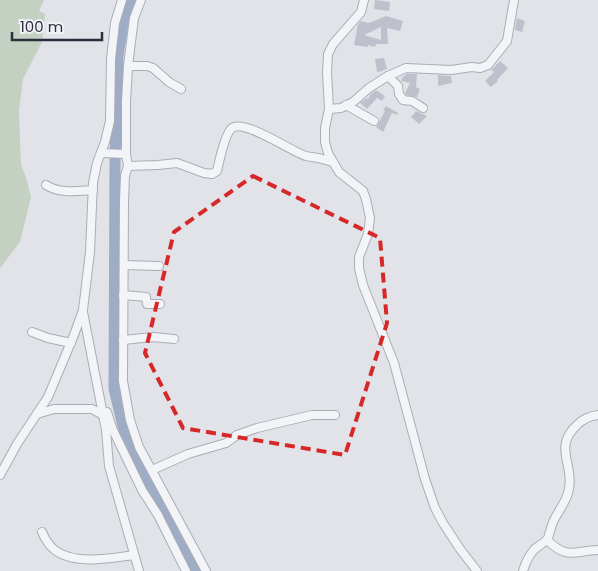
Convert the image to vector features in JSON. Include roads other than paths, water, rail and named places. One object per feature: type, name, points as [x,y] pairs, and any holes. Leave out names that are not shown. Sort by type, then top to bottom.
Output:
[{"type":"street","points":[[0,475],[17,444],[48,397],[83,310],[90,252],[93,190],[97,163],[104,153],[110,121],[111,59],[115,23],[122,0]]},
{"type":"street","points":[[141,0],[134,18],[128,66],[123,154],[128,166],[125,184],[123,381],[130,420],[139,446],[206,571]]},
{"type":"street","points":[[364,0],[361,12],[333,44],[328,54],[329,109],[325,128],[325,142],[328,154],[339,172],[363,191],[366,199],[370,218],[368,234],[359,257],[359,268],[363,285],[394,363],[435,508],[460,549],[477,571]]},
{"type":"street","points":[[329,109],[341,108],[353,102],[369,88],[388,76],[406,68],[451,70],[472,67],[480,68],[488,65],[507,41],[514,0]]},
{"type":"street","points":[[128,66],[147,66],[153,68],[180,89]]},
{"type":"street","points":[[388,76],[398,86],[399,94],[404,100],[412,101],[422,108]]},
{"type":"street","points":[[346,105],[374,121]]},
{"type":"street","points":[[128,166],[177,162],[204,173],[212,174],[216,171],[223,147],[230,130],[234,126],[242,126],[272,138],[295,152],[308,157],[333,162]]},
{"type":"street","points":[[104,153],[123,154]]},
{"type":"street","points":[[46,185],[52,189],[69,192],[93,190]]},
{"type":"street","points":[[124,264],[158,266]]},
{"type":"street","points":[[123,295],[146,297],[147,304],[160,304]]},
{"type":"street","points":[[83,310],[104,415],[109,466],[139,571]]},
{"type":"street","points":[[32,332],[71,343]]},
{"type":"street","points":[[123,340],[154,337],[174,339]]},
{"type":"street","points":[[97,381],[102,391],[112,428],[142,490],[158,515],[186,571]]},
{"type":"street","points":[[37,414],[54,409],[92,409],[104,415]]},
{"type":"street","points":[[152,470],[188,454],[226,443],[238,435],[257,428],[312,415],[335,415]]},
{"type":"street","points":[[523,571],[533,551],[547,540],[570,489],[565,450],[566,439],[582,421],[592,416],[598,416]]},
{"type":"street","points":[[42,532],[46,541],[55,551],[79,559],[134,555]]},
{"type":"street","points":[[547,540],[558,549],[567,553],[598,550]]},
{"type":"waterway","points":[[131,0],[124,18],[118,56],[115,161],[114,389],[126,439],[195,571]]}]
